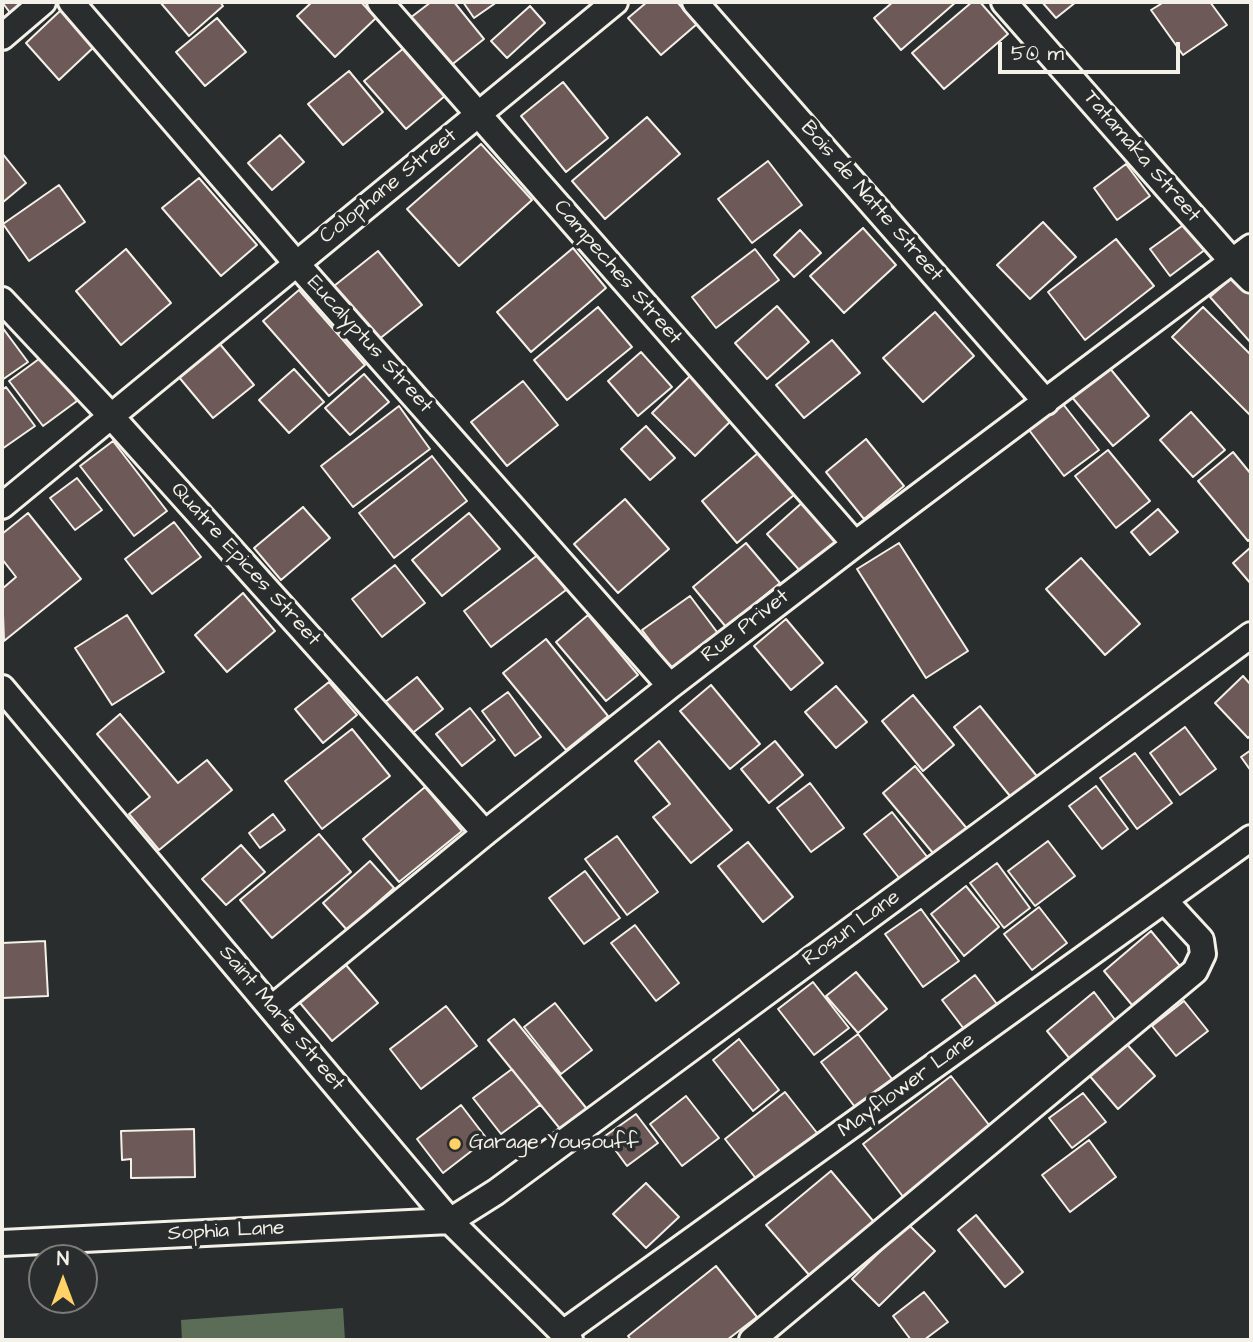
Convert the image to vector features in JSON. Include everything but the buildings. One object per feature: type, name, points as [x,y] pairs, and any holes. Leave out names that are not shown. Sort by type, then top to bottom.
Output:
[{"type":"street","points":[[2,37],[43,2]]},
{"type":"street","name":"Eucalyptus Street","points":[[71,2],[296,264],[670,686]]},
{"type":"street","name":"Campeches Street","points":[[380,2],[855,544]]},
{"type":"street","name":"Colophane Street","points":[[2,506],[615,2]]},
{"type":"street","name":"Bois de Natte Street","points":[[695,2],[1046,401]]},
{"type":"street","name":"Tatamaka Street","points":[[1004,2],[1242,254],[1251,279]]},
{"type":"street","name":"Rue Privet","points":[[272,1008],[670,686],[1242,254]]},
{"type":"street","name":"Quatre Epices Street","points":[[2,300],[111,416],[485,833]]},
{"type":"street","name":"Rosun Lane","points":[[450,1221],[496,1192],[1251,635]]},
{"type":"street","name":"Saint Marie Street","points":[[2,688],[450,1221],[567,1337]]},
{"type":"street","name":"Mayflower Lane","points":[[567,1337],[1251,838]]},
{"type":"street","points":[[752,1340],[1195,971],[1203,954],[1201,940],[1165,901]]},
{"type":"street","name":"Sophia Lane","points":[[2,1243],[450,1221]]},
{"type":"green space","points":[[343,1308],[345,1340],[182,1340],[181,1320]]},
{"type":"place","name":"Garage Yousouff","points":[[455,1144]]}]
